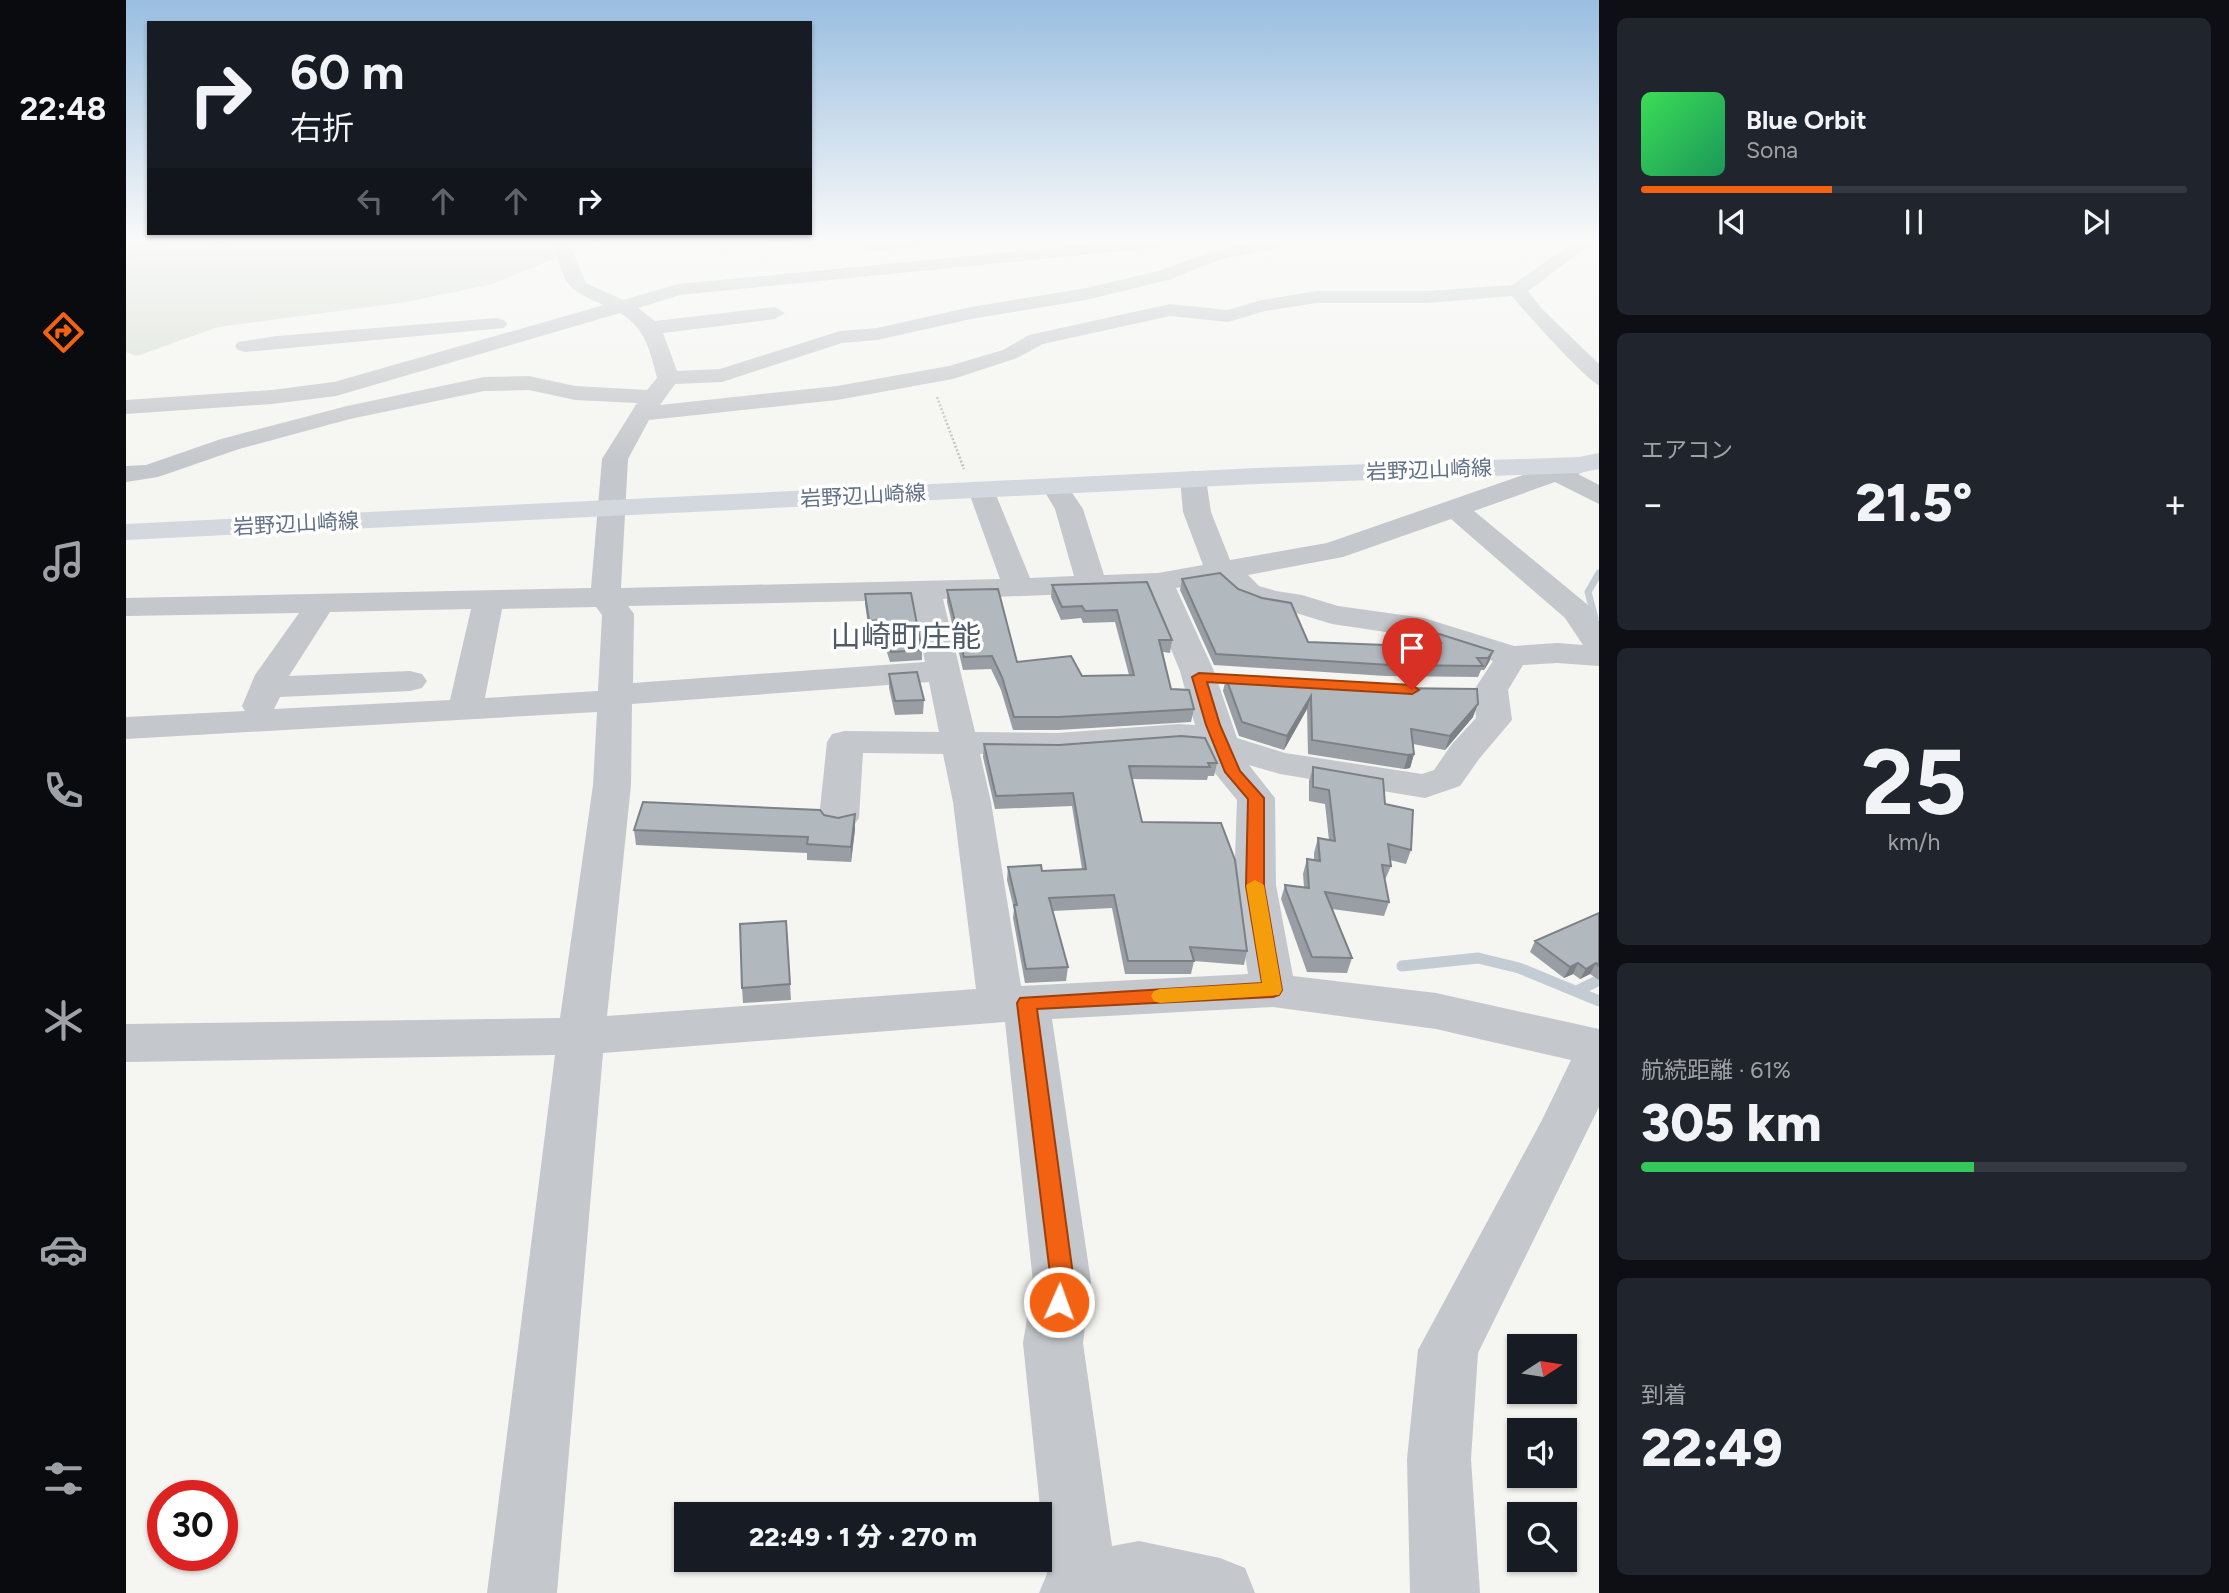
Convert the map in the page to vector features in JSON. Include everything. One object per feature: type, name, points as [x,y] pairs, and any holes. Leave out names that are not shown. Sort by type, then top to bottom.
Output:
[{"type":"main road","name":"岩野辺山崎線","points":[[126,532],[1055,486],[1578,466]]},
{"type":"street","points":[[354,358],[427,333],[507,323],[530,315]]},
{"type":"street","points":[[639,315],[651,328],[659,344],[668,378]]},
{"type":"street","points":[[651,328],[756,315]]},
{"type":"street","points":[[522,1593],[581,1036],[612,785],[618,614],[606,598],[615,458],[668,378],[722,375],[840,337],[877,334],[961,315]]},
{"type":"street","points":[[138,473],[348,413],[484,384],[529,383],[647,406],[837,393],[932,376],[1010,354],[1036,339],[1145,315]]},
{"type":"street","points":[[1538,315],[1599,377]]},
{"type":"street","points":[[219,448],[202,444],[228,400],[245,353],[430,363],[593,316]]},
{"type":"street","points":[[126,407],[337,389],[354,358],[365,317]]},
{"type":"street","points":[[427,333],[426,341],[434,350],[430,363]]},
{"type":"street","points":[[126,607],[926,592],[1158,582],[1333,551],[1578,466],[1599,496]]},
{"type":"street","points":[[126,486],[153,477],[138,473]]},
{"type":"street","points":[[1194,480],[1197,512],[1223,572],[1248,592],[1271,600],[1302,604],[1332,615],[1424,628],[1512,656],[1557,653],[1599,656]]},
{"type":"street","points":[[1055,486],[1069,509],[1092,586]]},
{"type":"street","points":[[976,491],[1019,589]]},
{"type":"street","points":[[1454,508],[1577,612],[1599,645]]},
{"type":"street","points":[[1158,582],[1212,678],[1220,741],[1233,772],[1256,798],[1255,886],[1273,990]]},
{"type":"street","points":[[926,592],[1014,1004],[1062,1282],[1053,1343],[1079,1590],[1139,1575],[1220,1593]]},
{"type":"street","points":[[466,708],[488,600]]},
{"type":"street","points":[[261,703],[272,675],[321,603]]},
{"type":"street","points":[[839,818],[845,742],[1108,742],[1179,735],[1220,741],[1280,763],[1425,786],[1435,784],[1447,778],[1465,752],[1494,720],[1478,690],[1512,656]]},
{"type":"street","points":[[261,703],[466,708],[943,671]]},
{"type":"street","points":[[126,728],[261,703],[410,681]]},
{"type":"street","points":[[126,1043],[581,1036],[1014,1004],[1273,990],[1436,1012],[1599,1051],[1562,1132],[1448,1350],[1439,1460],[1445,1593]]},
{"type":"path","points":[[932,376],[940,416],[946,423],[950,439],[960,450],[976,491]]},
{"type":"shaded area","points":[[126,315],[306,315],[218,327],[137,356],[126,352]]},
{"type":"building","points":[[1220,573],[1238,589],[1262,598],[1291,603],[1308,642],[1437,647],[1434,643],[1441,643],[1436,633],[1493,651],[1488,658],[1477,658],[1483,666],[1390,665],[1216,654],[1182,579]]},
{"type":"building","points":[[1147,582],[1172,640],[1159,640],[1171,689],[1189,690],[1194,709],[1014,717],[1002,677],[992,656],[964,657],[947,590],[998,589],[1017,662],[1071,656],[1082,676],[1134,675],[1117,610],[1085,611],[1082,606],[1062,607],[1052,585]]},
{"type":"building","points":[[911,593],[922,650],[891,652],[880,620],[869,621],[865,594]]},
{"type":"building","points":[[917,672],[924,700],[895,701],[889,674]]},
{"type":"building","points":[[1226,678],[1390,688],[1477,689],[1478,704],[1450,736],[1411,729],[1414,754],[1408,755],[1312,740],[1311,696],[1287,736],[1242,722]]},
{"type":"building","points":[[1181,736],[1205,738],[1217,763],[1208,763],[1210,767],[1129,766],[1142,822],[1221,823],[1235,860],[1247,951],[1190,947],[1194,961],[1128,961],[1114,895],[1049,898],[1068,967],[1026,969],[1014,905],[1017,905],[1008,867],[1041,865],[1042,871],[1086,869],[1073,793],[996,796],[984,744],[1059,745]]},
{"type":"building","points":[[1313,767],[1383,779],[1385,804],[1413,810],[1411,850],[1388,844],[1391,866],[1382,865],[1389,902],[1325,892],[1352,958],[1312,957],[1286,890],[1285,885],[1309,888],[1307,859],[1320,861],[1318,838],[1335,841],[1329,790],[1313,787]]},
{"type":"building","points":[[643,802],[820,810],[824,815],[838,818],[855,814],[851,847],[807,844],[808,837],[634,830]]},
{"type":"building","points":[[1599,913],[1599,966],[1596,963],[1586,969],[1578,963],[1570,967],[1535,941]]},
{"type":"building","points":[[786,921],[790,984],[742,988],[740,924]]},
{"type":"waterway","points":[[1595,618],[1588,592],[1599,573]]},
{"type":"waterway","points":[[1402,966],[1478,958],[1519,968],[1599,1001]]},
{"type":"waterway","points":[[1577,991],[1599,980]]},
{"type":"slow traffic","points":[[1160,996],[1273,990],[1255,885]]},
{"type":"district","name":"山崎町庄能","points":[[906,637]]},
{"type":"route","points":[[1059,1302],[1062,1282],[1027,1003],[1273,990],[1255,886],[1256,798],[1233,772],[1213,725],[1199,677],[1412,690]]}]
